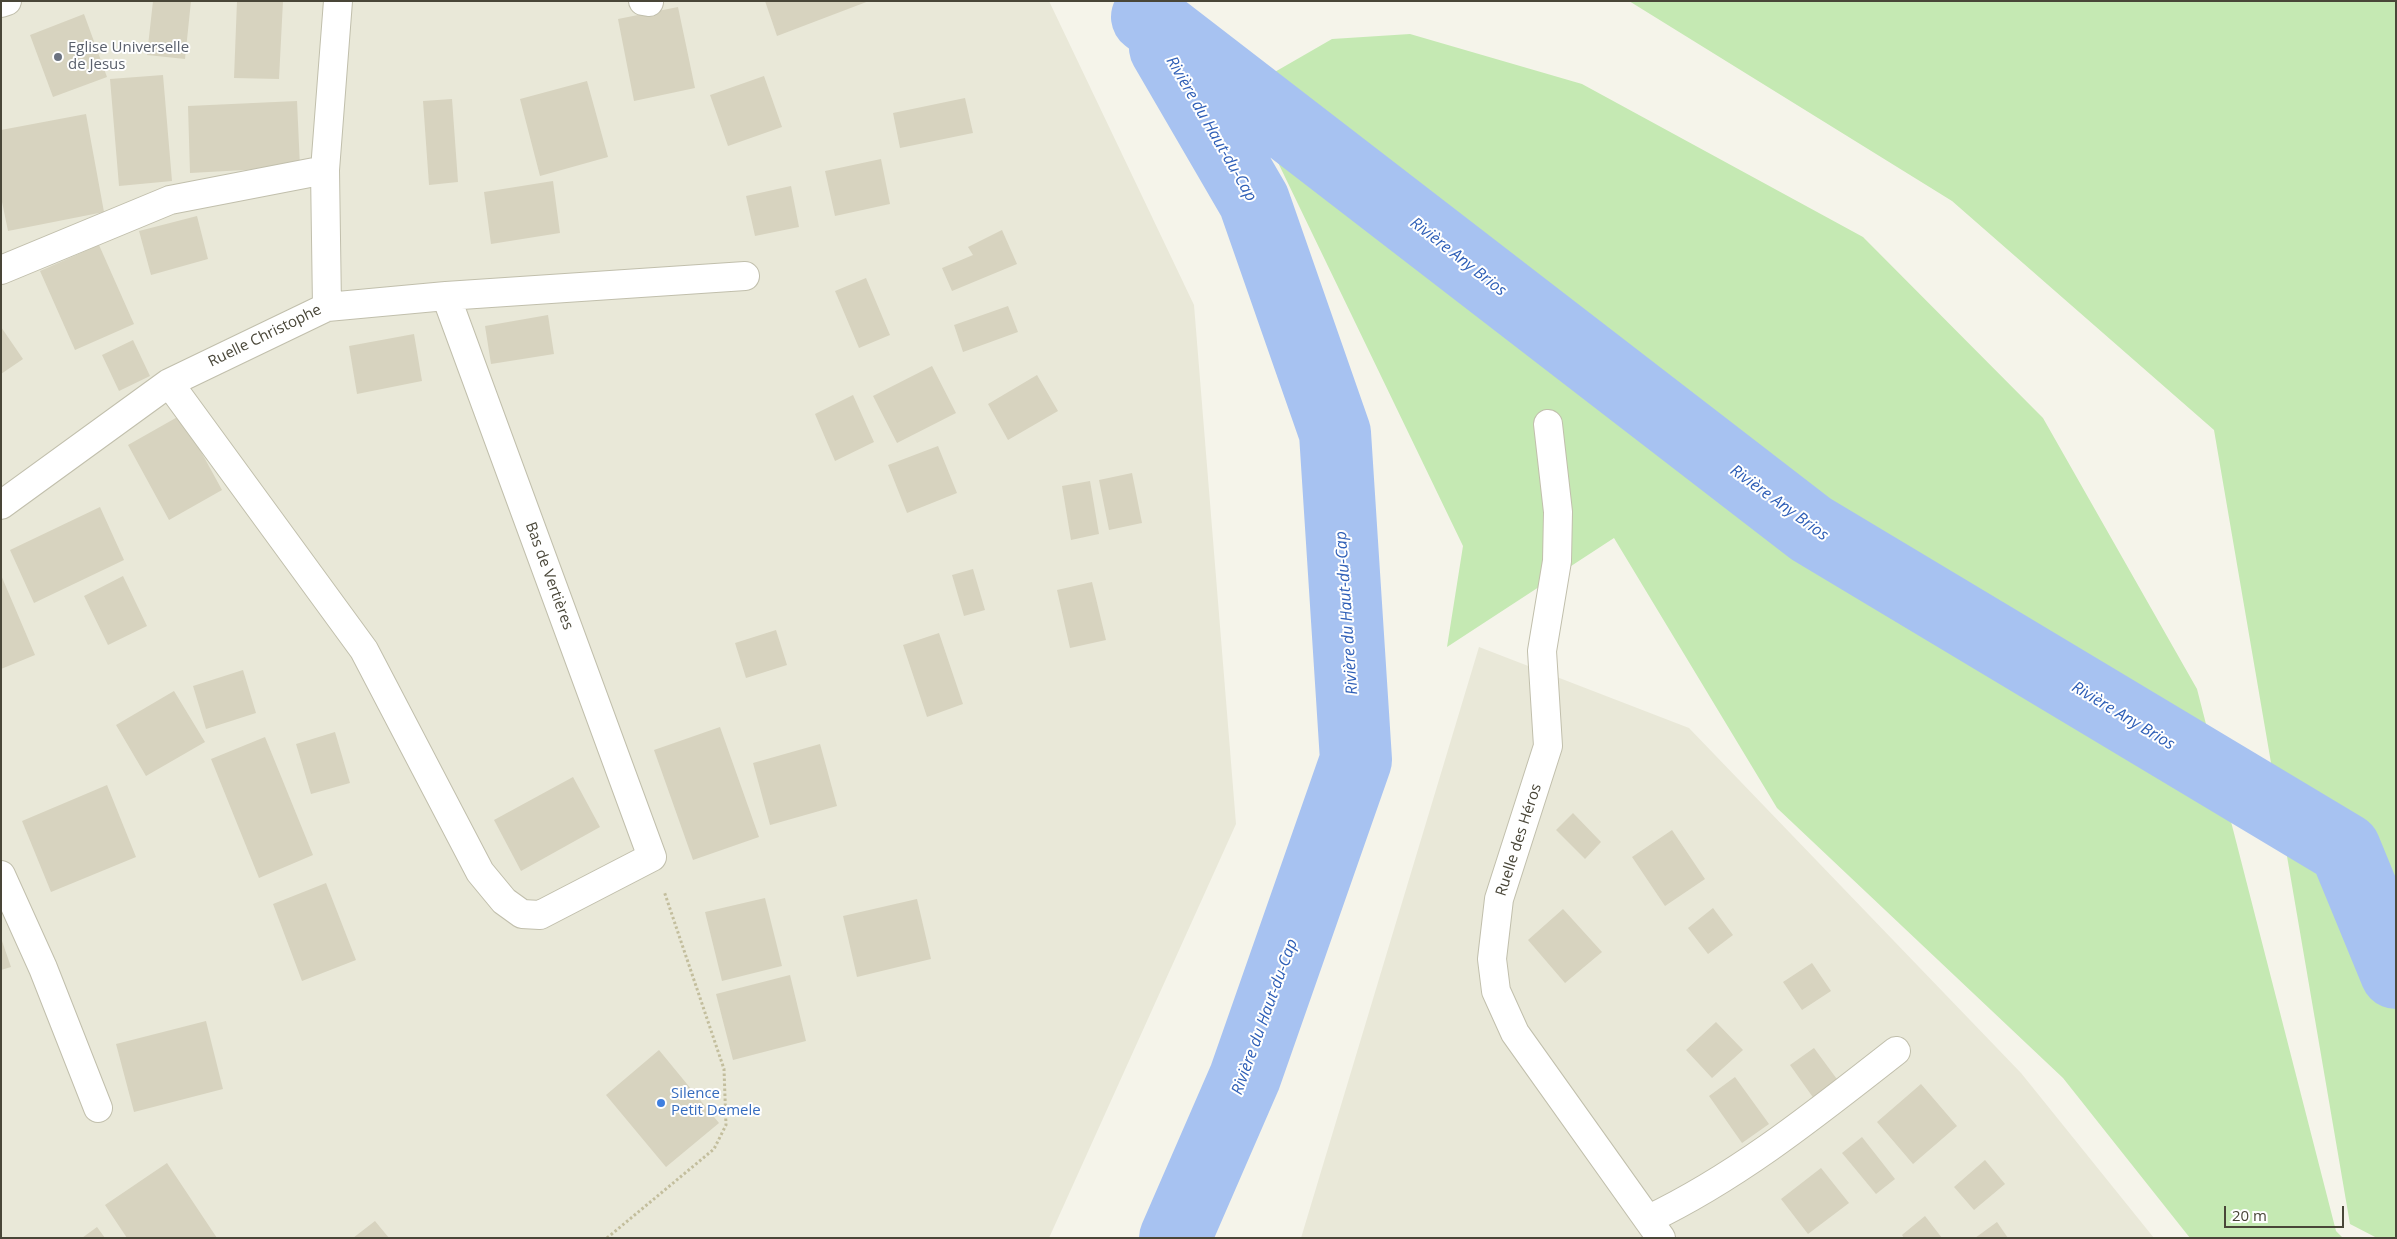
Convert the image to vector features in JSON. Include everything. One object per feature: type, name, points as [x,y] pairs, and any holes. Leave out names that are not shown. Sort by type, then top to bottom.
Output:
[{"type":"street","points":[[1,3],[7,1]]},
{"type":"street","name":"Ruelle Christophe","points":[[1,505],[169,383],[327,307],[325,170],[338,1]]},
{"type":"street","points":[[643,1],[649,2]]},
{"type":"street","points":[[1,270],[170,200],[325,170]]},
{"type":"street","points":[[327,307],[446,296],[745,276]]},
{"type":"street","name":"Bas de Vertières","points":[[446,296],[652,857]]},
{"type":"street","points":[[169,383],[364,650],[480,872],[504,901],[522,914],[540,915],[652,857]]},
{"type":"street","name":"Ruelle des Héros","points":[[1548,424],[1558,512],[1557,561],[1542,651],[1548,746],[1499,899],[1492,959],[1496,990],[1515,1033],[1655,1228]]},
{"type":"street","points":[[1,875],[43,968],[98,1108]]},
{"type":"street","points":[[1655,1228],[1687,1201],[1806,1122],[1896,1051]]},
{"type":"path","points":[[607,1238],[714,1148],[726,1125],[724,1069],[652,857]]},
{"type":"shaded area","points":[[1,1],[1049,1],[1194,305],[1236,824],[1049,1238],[1,1238]]},
{"type":"shaded area","points":[[1479,647],[1689,728],[2021,1073],[2154,1238],[1301,1238]]},
{"type":"green space","points":[[1629,1],[2396,1],[2396,1238],[2377,1238],[2350,1224],[2214,430],[1952,201]]},
{"type":"green space","points":[[1410,34],[1582,84],[1863,237],[2043,418],[2197,689],[2336,1231],[2343,1238],[2190,1238],[2063,1078],[1777,808],[1614,538],[1447,647],[1463,546],[1257,119],[1273,73],[1332,39]]},
{"type":"building","points":[[153,1],[191,1],[185,59],[147,55]]},
{"type":"building","points":[[237,1],[283,1],[279,79],[234,78]]},
{"type":"building","points":[[765,1],[869,1],[777,36]]},
{"type":"building","points":[[678,7],[695,88],[634,101],[618,19]]},
{"type":"building","points":[[84,14],[107,77],[53,97],[30,35]]},
{"type":"building","points":[[163,75],[172,181],[119,186],[110,79]]},
{"type":"building","points":[[764,76],[782,127],[728,146],[710,95]]},
{"type":"building","points":[[587,81],[608,157],[540,176],[520,99]]},
{"type":"building","points":[[965,98],[973,133],[900,148],[893,113]]},
{"type":"building","points":[[452,99],[458,182],[429,185],[423,101]]},
{"type":"building","points":[[297,101],[300,167],[190,173],[188,106]]},
{"type":"building","points":[[86,114],[104,212],[8,231],[1,197],[1,130]]},
{"type":"building","points":[[881,159],[890,204],[835,216],[825,171]]},
{"type":"building","points":[[553,181],[560,233],[491,244],[484,192]]},
{"type":"building","points":[[791,186],[799,227],[755,236],[746,196]]},
{"type":"building","points":[[197,216],[208,259],[151,275],[139,231]]},
{"type":"building","points":[[1002,230],[1017,264],[952,291],[942,268],[973,255],[968,247]]},
{"type":"building","points":[[99,245],[134,324],[75,350],[40,271]]},
{"type":"building","points":[[866,278],[890,335],[859,348],[835,291]]},
{"type":"building","points":[[1008,306],[1018,332],[963,352],[954,325]]},
{"type":"building","points":[[548,315],[554,354],[491,364],[485,326]]},
{"type":"building","points":[[1,327],[23,359],[1,374]]},
{"type":"building","points":[[414,334],[422,381],[357,394],[349,346]]},
{"type":"building","points":[[133,340],[150,376],[119,391],[102,355]]},
{"type":"building","points":[[932,366],[956,413],[897,443],[873,396]]},
{"type":"building","points":[[1037,375],[1058,411],[1008,440],[988,404]]},
{"type":"building","points":[[853,395],[874,442],[835,461],[815,414]]},
{"type":"building","points":[[181,415],[222,490],[169,520],[128,445]]},
{"type":"building","points":[[938,446],[957,493],[907,513],[888,465]]},
{"type":"building","points":[[1132,473],[1142,523],[1109,530],[1099,480]]},
{"type":"building","points":[[1090,481],[1099,534],[1071,540],[1062,486]]},
{"type":"building","points":[[100,507],[124,560],[34,603],[10,550]]},
{"type":"building","points":[[973,569],[985,610],[964,616],[952,575]]},
{"type":"building","points":[[1,575],[35,655],[1,669]]},
{"type":"building","points":[[123,576],[147,626],[108,645],[84,596]]},
{"type":"building","points":[[1092,582],[1106,640],[1070,648],[1057,590]]},
{"type":"building","points":[[776,630],[787,665],[746,678],[735,643]]},
{"type":"building","points":[[939,633],[963,704],[927,717],[903,645]]},
{"type":"building","points":[[243,670],[256,713],[206,729],[193,686]]},
{"type":"building","points":[[174,691],[205,742],[146,776],[116,725]]},
{"type":"building","points":[[720,727],[759,837],[693,860],[654,750]]},
{"type":"building","points":[[335,732],[350,783],[311,794],[296,744]]},
{"type":"building","points":[[265,737],[313,855],[259,878],[211,759]]},
{"type":"building","points":[[820,744],[837,806],[770,825],[753,763]]},
{"type":"building","points":[[573,777],[600,827],[521,871],[494,820]]},
{"type":"building","points":[[107,785],[136,857],[51,892],[22,821]]},
{"type":"building","points":[[1573,813],[1601,842],[1585,859],[1556,830]]},
{"type":"building","points":[[1672,830],[1705,879],[1665,906],[1632,857]]},
{"type":"building","points":[[326,883],[356,960],[302,981],[273,904]]},
{"type":"building","points":[[765,898],[782,966],[722,981],[705,912]]},
{"type":"building","points":[[917,899],[931,959],[857,977],[843,916]]},
{"type":"building","points":[[1713,908],[1733,935],[1708,954],[1688,928]]},
{"type":"building","points":[[1563,909],[1602,952],[1565,983],[1528,940]]},
{"type":"building","points":[[1,938],[11,967],[1,970]]},
{"type":"building","points":[[1812,963],[1831,991],[1802,1010],[1783,982]]},
{"type":"building","points":[[790,975],[806,1041],[733,1060],[716,994]]},
{"type":"building","points":[[206,1021],[223,1089],[134,1112],[116,1044]]},
{"type":"building","points":[[1716,1022],[1743,1050],[1712,1078],[1686,1050]]},
{"type":"building","points":[[1814,1048],[1842,1086],[1817,1103],[1790,1065]]},
{"type":"building","points":[[659,1050],[719,1123],[666,1167],[606,1095]]},
{"type":"building","points":[[1735,1077],[1769,1124],[1742,1143],[1709,1096]]},
{"type":"building","points":[[1921,1084],[1957,1126],[1913,1164],[1877,1122]]},
{"type":"building","points":[[1862,1137],[1895,1179],[1876,1194],[1842,1153]]},
{"type":"building","points":[[1985,1160],[2005,1184],[1974,1210],[1954,1187]]},
{"type":"building","points":[[167,1163],[217,1238],[127,1238],[105,1205]]},
{"type":"building","points":[[1821,1168],[1849,1203],[1808,1234],[1781,1199]]},
{"type":"building","points":[[1925,1216],[1942,1238],[1904,1238],[1902,1235]]},
{"type":"building","points":[[375,1221],[389,1238],[353,1238]]},
{"type":"building","points":[[1997,1222],[2008,1238],[1975,1238]]},
{"type":"building","points":[[97,1227],[105,1238],[82,1238]]},
{"type":"waterway","name":"Rivière Any Brios","points":[[1147,17],[1811,529],[2345,849],[2396,973]]},
{"type":"waterway","name":"Rivière du Haut-du-Cap","points":[[1165,48],[1254,201],[1335,433],[1356,760],[1245,1077],[1175,1238]]},
{"type":"place","name":"Eglise Universelle de Jesus","points":[[58,57]]},
{"type":"place","name":"Silence Petit Demele","points":[[661,1103]]}]
